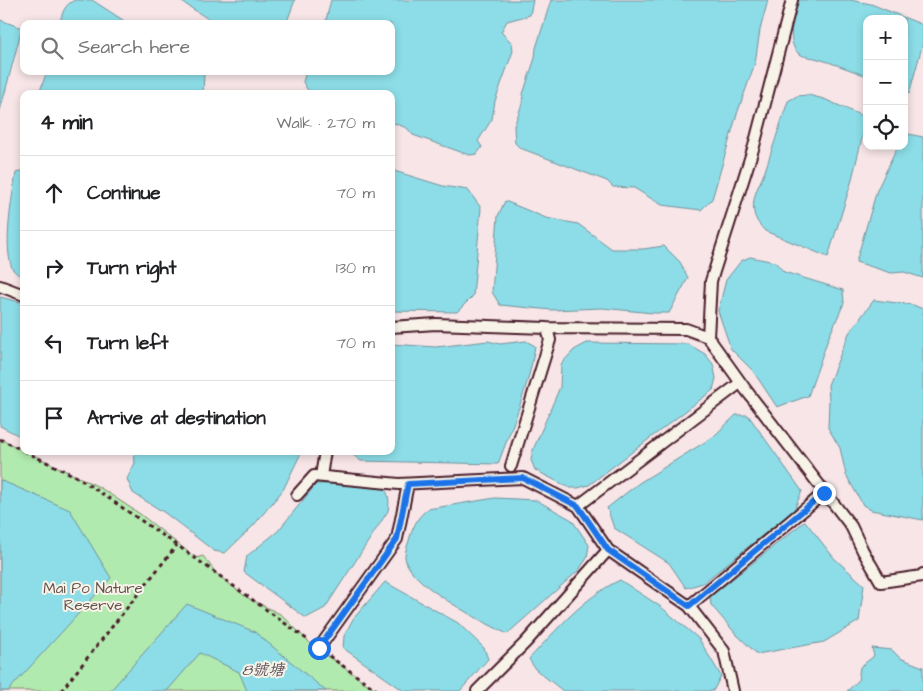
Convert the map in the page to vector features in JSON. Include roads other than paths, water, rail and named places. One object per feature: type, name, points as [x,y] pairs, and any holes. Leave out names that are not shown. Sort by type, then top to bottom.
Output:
[{"type":"lane","points":[[792,0],[754,146],[711,280],[708,336],[740,383],[851,526],[882,582],[922,576],[923,574]]},
{"type":"lane","points":[[0,286],[20,294]]},
{"type":"lane","points":[[395,327],[436,324],[547,328],[686,329],[708,336]]},
{"type":"lane","points":[[511,466],[550,340],[547,328]]},
{"type":"lane","points":[[578,506],[740,383]]},
{"type":"lane","points":[[321,476],[324,455]]},
{"type":"lane","points":[[297,494],[314,476],[399,484],[523,478],[578,506],[608,550],[689,606],[724,651],[733,691]]},
{"type":"lane","points":[[319,648],[397,539],[408,484]]},
{"type":"lane","points":[[689,606],[824,493]]},
{"type":"lane","points":[[477,691],[526,642],[608,550]]},
{"type":"water","points":[[75,0],[92,0],[123,20],[61,20],[64,10]]},
{"type":"water","points":[[179,0],[295,0],[288,20],[210,20]]},
{"type":"water","points":[[331,0],[533,0],[530,15],[507,21],[501,32],[512,43],[513,51],[495,101],[492,119],[478,141],[482,147],[477,154],[469,155],[413,135],[407,128],[395,124],[395,90],[308,90],[303,82],[305,75],[395,75],[395,20],[326,20]]},
{"type":"water","points":[[551,0],[768,0],[760,30],[755,63],[737,114],[712,199],[701,210],[662,205],[634,188],[613,187],[607,181],[520,148],[515,143],[514,126]]},
{"type":"water","points":[[799,0],[850,0],[871,4],[898,15],[863,15],[863,75],[822,60],[803,56],[797,52],[791,34],[796,5]]},
{"type":"water","points":[[908,19],[923,25],[923,43],[909,94]]},
{"type":"water","points":[[0,20],[20,27],[20,36],[0,111]]},
{"type":"water","points":[[46,75],[204,75],[203,90],[40,90]]},
{"type":"water","points":[[808,95],[824,99],[863,116],[863,134],[851,183],[828,257],[765,231],[754,212],[755,196],[788,101],[797,96]]},
{"type":"water","points":[[908,134],[923,137],[923,278],[904,272],[891,273],[856,262],[877,190],[896,150],[908,150]]},
{"type":"water","points":[[395,171],[443,186],[468,190],[481,208],[473,296],[457,312],[395,311]]},
{"type":"water","points":[[20,172],[20,275],[12,268],[8,247],[16,173]]},
{"type":"water","points":[[505,201],[546,218],[578,224],[612,249],[643,249],[664,246],[680,262],[688,278],[669,313],[602,308],[552,310],[500,305],[492,292],[498,216]]},
{"type":"water","points":[[750,257],[775,262],[784,272],[843,290],[844,303],[828,339],[808,396],[777,407],[753,371],[731,349],[718,311],[726,280],[741,261]]},
{"type":"water","points":[[0,297],[20,302],[20,436],[0,426]]},
{"type":"water","points":[[874,300],[913,305],[923,309],[923,520],[871,510],[863,505],[846,475],[840,448],[828,428],[828,385],[849,333]]},
{"type":"water","points":[[488,341],[500,344],[526,341],[535,346],[524,391],[498,464],[361,461],[353,455],[395,455],[395,344],[436,347]]},
{"type":"water","points":[[587,343],[688,344],[705,354],[713,364],[716,378],[713,390],[589,485],[570,488],[535,470],[531,460],[533,450],[560,387],[561,364],[574,350]]},
{"type":"water","points":[[736,415],[748,415],[802,491],[794,510],[703,583],[686,588],[669,563],[614,528],[607,508],[639,483],[713,437]]},
{"type":"water","points":[[134,455],[300,455],[283,490],[253,526],[225,553],[214,551],[165,513],[133,493],[127,479],[135,463]]},
{"type":"water","points":[[0,480],[70,510],[111,578],[8,691],[0,691]]},
{"type":"water","points":[[379,483],[385,489],[388,496],[388,511],[325,608],[306,618],[244,572],[247,556],[278,531],[316,484]]},
{"type":"water","points":[[495,498],[536,500],[572,520],[589,545],[587,558],[579,570],[507,634],[447,601],[431,589],[408,567],[405,556],[415,525],[428,509]]},
{"type":"water","points":[[805,521],[834,558],[864,585],[859,621],[824,642],[757,654],[736,634],[711,605],[710,597]]},
{"type":"water","points":[[620,580],[661,607],[699,639],[721,676],[713,691],[563,691],[535,669],[529,659],[571,615],[594,595]]},
{"type":"water","points":[[385,582],[458,623],[484,648],[488,659],[460,691],[404,691],[343,648],[344,636],[353,619]]},
{"type":"water","name":"8號塘","points":[[187,604],[255,632],[326,691],[247,691],[239,672],[200,653],[167,691],[110,691]]},
{"type":"water","points":[[872,648],[892,650],[900,658],[923,667],[923,691],[847,691],[858,681],[860,667],[874,656]]},
{"type":"park label","name":"Mai Po Nature Reserve","points":[[93,596]]}]
